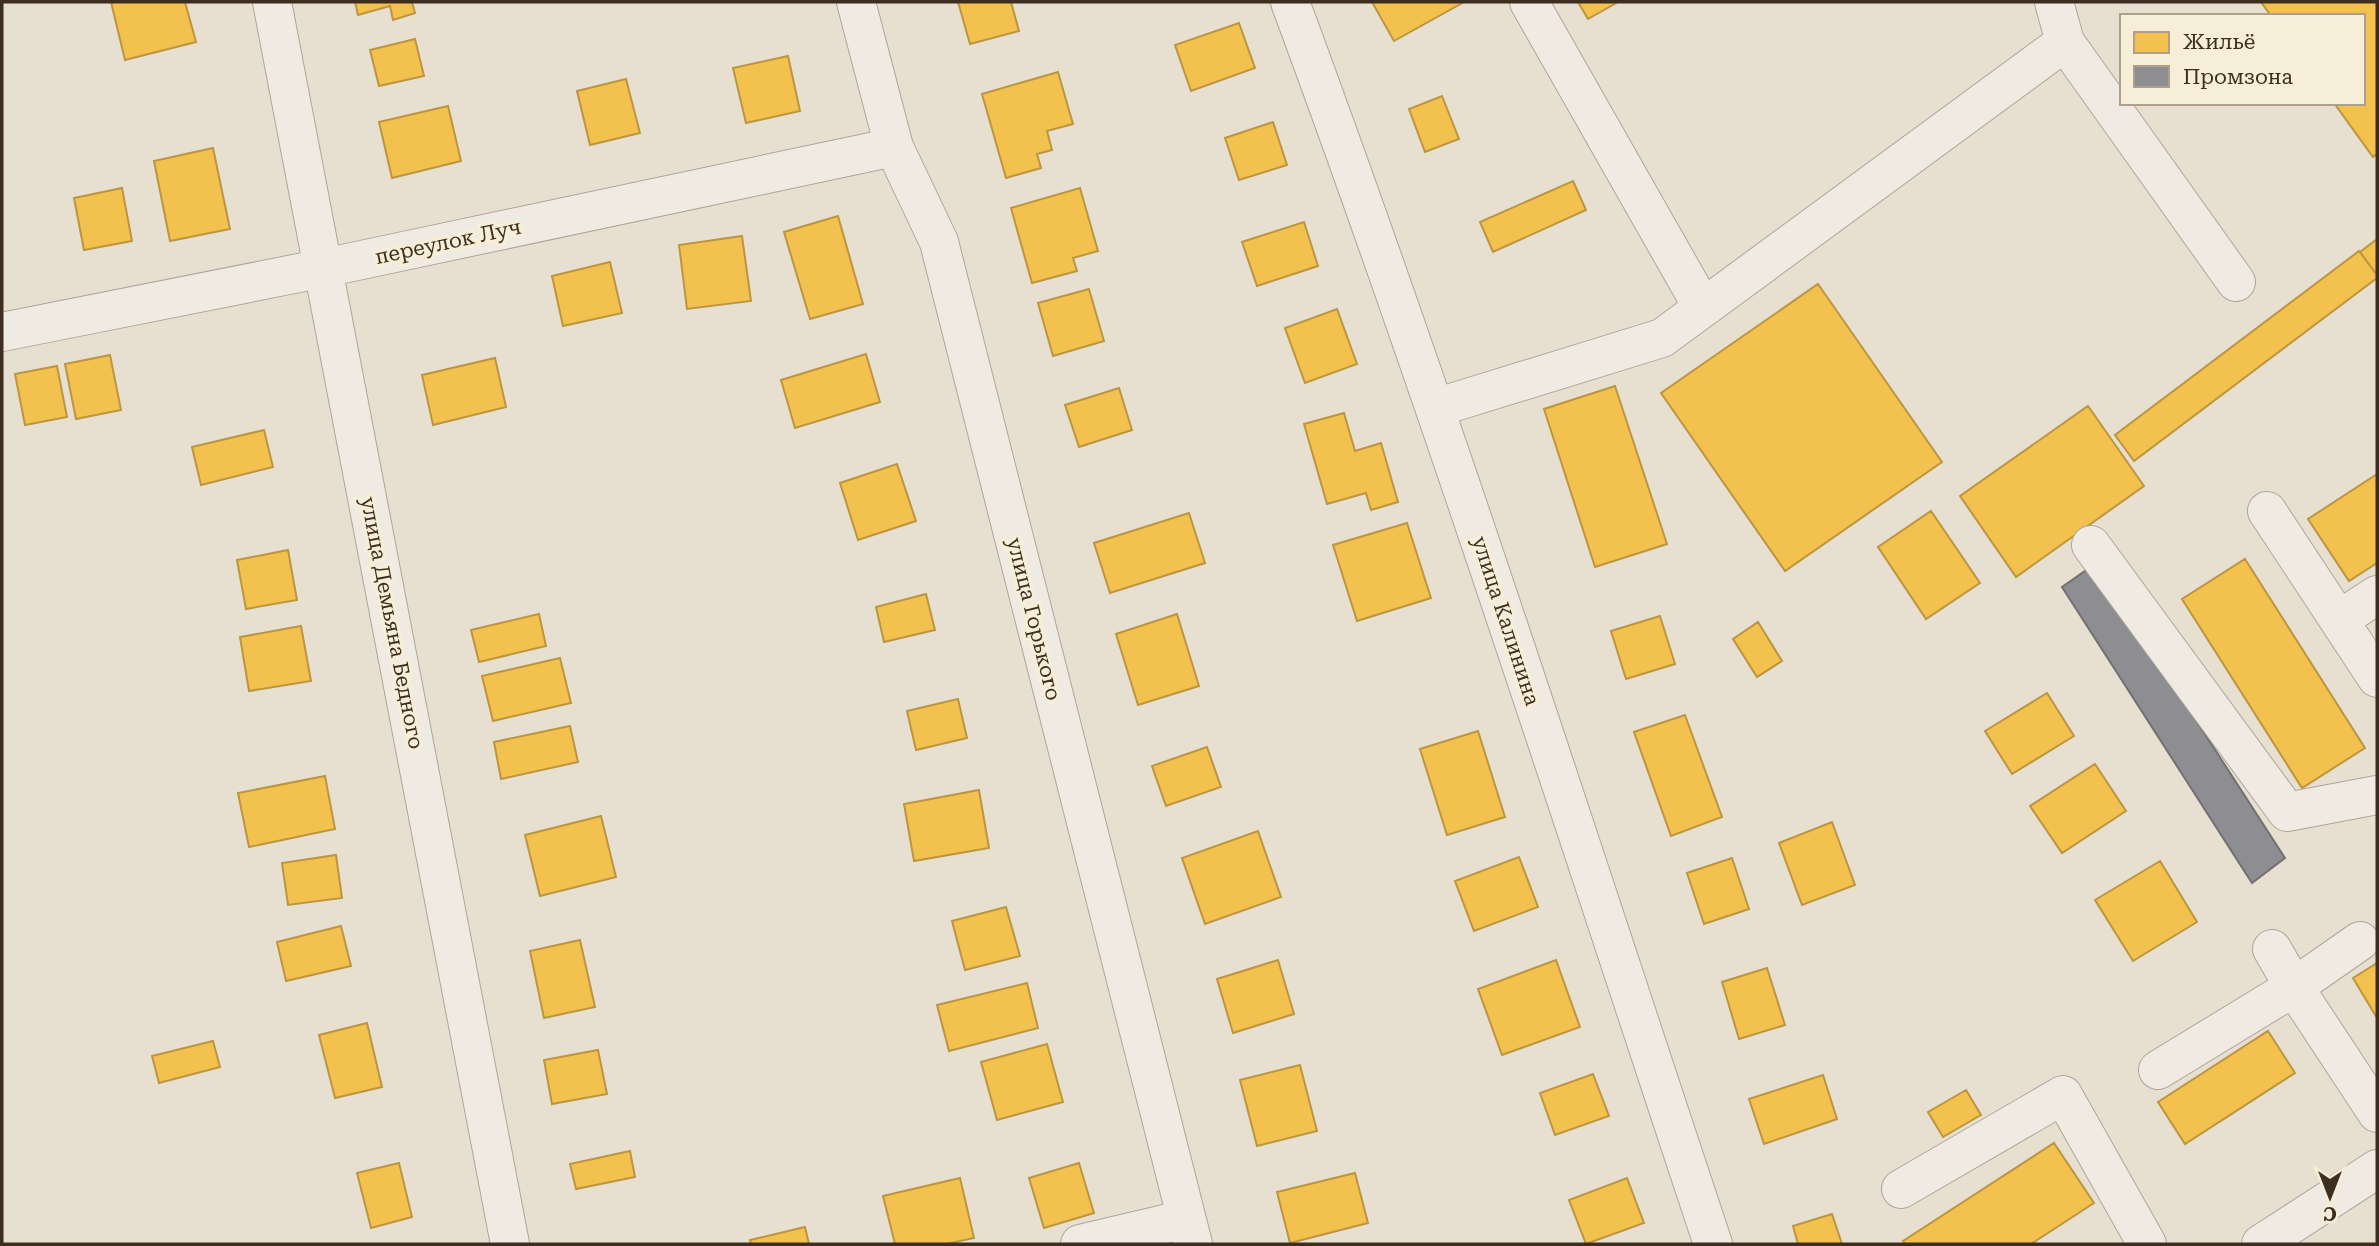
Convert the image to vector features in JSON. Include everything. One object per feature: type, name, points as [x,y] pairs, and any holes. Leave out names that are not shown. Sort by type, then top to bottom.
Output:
[{"type":"street","name":"улица Демьяна Бедного","points":[[272,2],[510,1244]]},
{"type":"street","name":"улица Горького","points":[[856,2],[894,147],[939,242],[1189,1232]]},
{"type":"street","name":"улица Калинина","points":[[1290,2],[1349,160],[1434,408],[1713,1244]]},
{"type":"street","points":[[1529,2],[1703,308]]},
{"type":"street","points":[[2054,2],[2065,42],[2236,282]]},
{"type":"street","points":[[1434,408],[1662,338],[2065,42]]},
{"type":"street","name":"переулок Луч","points":[[2,332],[324,268],[894,147]]},
{"type":"street","points":[[2267,511],[2377,678]]},
{"type":"street","points":[[2091,545],[2287,812],[2377,795]]},
{"type":"street","points":[[2340,619],[2377,595]]},
{"type":"street","points":[[2158,1070],[2294,987],[2360,941]]},
{"type":"street","points":[[2272,949],[2377,1114]]},
{"type":"street","points":[[1901,1189],[2063,1095],[2147,1244]]},
{"type":"street","points":[[2262,1244],[2377,1169]]},
{"type":"street","points":[[1080,1244],[1189,1232]]},
{"type":"building: Жильё","points":[[111,2],[185,2],[196,42],[125,60]]},
{"type":"building: Жильё","points":[[355,2],[412,2],[415,13],[393,20],[390,6],[358,15]]},
{"type":"building: Жильё","points":[[958,2],[1011,2],[1019,31],[970,44]]},
{"type":"building: Жильё","points":[[1372,2],[1464,2],[1394,41]]},
{"type":"building: Жильё","points":[[1578,2],[1618,2],[1588,19]]},
{"type":"building: Жильё","points":[[2261,2],[2377,2],[2377,154],[2373,157],[2335,105],[2365,105],[2365,14],[2270,14]]},
{"type":"building: Жильё","points":[[1239,23],[1255,68],[1191,91],[1175,45]]},
{"type":"building: Жильё","points":[[415,39],[424,76],[379,86],[370,50]]},
{"type":"building: Жильё","points":[[788,56],[800,111],[746,123],[733,68]]},
{"type":"building: Жильё","points":[[1058,72],[1073,124],[1047,131],[1052,150],[1037,154],[1041,168],[1006,178],[982,94]]},
{"type":"building: Жильё","points":[[626,79],[640,133],[590,145],[577,91]]},
{"type":"building: Жильё","points":[[1442,96],[1459,139],[1425,152],[1409,109]]},
{"type":"building: Жильё","points":[[448,106],[461,161],[392,178],[379,122]]},
{"type":"building: Жильё","points":[[1273,122],[1287,165],[1239,180],[1225,138]]},
{"type":"building: Жильё","points":[[213,148],[230,229],[170,241],[154,161]]},
{"type":"building: Жильё","points":[[1573,181],[1586,210],[1493,252],[1480,222]]},
{"type":"building: Жильё","points":[[122,188],[132,241],[84,250],[74,198]]},
{"type":"building: Жильё","points":[[1080,188],[1098,251],[1073,258],[1077,271],[1032,283],[1011,208]]},
{"type":"building: Жильё","points":[[838,216],[863,304],[810,319],[784,232]]},
{"type":"building: Жильё","points":[[1304,222],[1318,266],[1257,286],[1242,242]]},
{"type":"building: Жильё","points":[[742,236],[751,301],[687,309],[679,245]]},
{"type":"building: Жильё","points":[[2377,239],[2377,275],[2360,252]]},
{"type":"building: Жильё","points":[[2359,251],[2377,278],[2134,461],[2115,435]]},
{"type":"building: Жильё","points":[[610,262],[622,313],[563,326],[552,276]]},
{"type":"building: Жильё","points":[[1818,284],[1942,462],[1785,571],[1661,393]]},
{"type":"building: Жильё","points":[[1089,289],[1104,341],[1053,356],[1038,303]]},
{"type":"building: Жильё","points":[[1337,309],[1357,364],[1305,383],[1285,328]]},
{"type":"building: Жильё","points":[[866,354],[880,402],[795,428],[781,380]]},
{"type":"building: Жильё","points":[[110,355],[121,410],[76,419],[65,364]]},
{"type":"building: Жильё","points":[[495,358],[506,407],[433,425],[422,375]]},
{"type":"building: Жильё","points":[[57,366],[67,417],[25,425],[15,374]]},
{"type":"building: Жильё","points":[[1615,386],[1667,544],[1595,567],[1544,409]]},
{"type":"building: Жильё","points":[[1119,388],[1132,430],[1079,447],[1065,405]]},
{"type":"building: Жильё","points":[[2088,406],[2144,486],[2016,577],[1960,496]]},
{"type":"building: Жильё","points":[[1344,413],[1355,451],[1381,443],[1398,502],[1371,510],[1366,493],[1327,504],[1304,424]]},
{"type":"building: Жильё","points":[[264,430],[273,467],[201,485],[192,447]]},
{"type":"building: Жильё","points":[[897,464],[916,521],[858,540],[840,483]]},
{"type":"building: Жильё","points":[[2377,474],[2377,563],[2349,581],[2308,519]]},
{"type":"building: Жильё","points":[[1931,511],[1980,583],[1926,619],[1878,547]]},
{"type":"building: Жильё","points":[[1189,513],[1205,563],[1110,593],[1094,543]]},
{"type":"building: Жильё","points":[[1407,523],[1431,598],[1357,621],[1333,545]]},
{"type":"building: Жильё","points":[[288,550],[297,600],[246,609],[237,560]]},
{"type":"building: Жильё","points":[[2245,559],[2365,748],[2302,788],[2182,599]]},
{"type":"building: Жильё","points":[[926,594],[935,630],[884,642],[876,607]]},
{"type":"building: Жильё","points":[[539,614],[546,646],[479,662],[471,630]]},
{"type":"building: Жильё","points":[[1177,614],[1199,686],[1138,705],[1116,634]]},
{"type":"building: Жильё","points":[[1660,616],[1675,664],[1626,679],[1611,631]]},
{"type":"building: Жильё","points":[[1758,622],[1782,661],[1757,677],[1733,639]]},
{"type":"building: Жильё","points":[[301,626],[311,681],[249,691],[240,637]]},
{"type":"building: Жильё","points":[[560,658],[571,703],[493,721],[482,676]]},
{"type":"building: Жильё","points":[[2047,693],[2074,736],[2012,774],[1985,731]]},
{"type":"building: Жильё","points":[[958,699],[967,738],[916,750],[907,711]]},
{"type":"building: Жильё","points":[[1685,715],[1722,817],[1671,836],[1634,732]]},
{"type":"building: Жильё","points":[[570,726],[578,762],[501,779],[494,742]]},
{"type":"building: Жильё","points":[[1478,731],[1505,817],[1447,835],[1420,749]]},
{"type":"building: Жильё","points":[[1207,747],[1221,787],[1166,806],[1152,766]]},
{"type":"building: Жильё","points":[[2095,764],[2126,811],[2062,853],[2030,806]]},
{"type":"building: Жильё","points":[[325,776],[335,829],[249,847],[238,793]]},
{"type":"building: Жильё","points":[[979,790],[989,848],[914,861],[904,804]]},
{"type":"building: Жильё","points":[[601,816],[616,877],[540,896],[525,835]]},
{"type":"building: Жильё","points":[[1832,822],[1855,885],[1802,905],[1779,843]]},
{"type":"building: Жильё","points":[[1258,831],[1281,897],[1205,924],[1182,858]]},
{"type":"building: Жильё","points":[[336,855],[342,898],[288,905],[282,863]]},
{"type":"building: Жильё","points":[[1519,857],[1538,907],[1474,931],[1455,881]]},
{"type":"building: Жильё","points":[[1732,858],[1749,909],[1704,924],[1687,873]]},
{"type":"building: Жильё","points":[[2160,861],[2197,922],[2133,961],[2095,900]]},
{"type":"building: Жильё","points":[[1006,907],[1020,956],[965,970],[952,921]]},
{"type":"building: Жильё","points":[[341,926],[351,966],[286,981],[277,942]]},
{"type":"building: Жильё","points":[[580,940],[595,1007],[544,1018],[530,951]]},
{"type":"building: Жильё","points":[[1278,960],[1294,1014],[1233,1033],[1217,979]]},
{"type":"building: Жильё","points":[[1556,960],[1580,1027],[1502,1055],[1478,989]]},
{"type":"building: Жильё","points":[[2377,963],[2377,1018],[2353,978]]},
{"type":"building: Жильё","points":[[1767,968],[1785,1025],[1739,1039],[1722,982]]},
{"type":"building: Жильё","points":[[1027,983],[1038,1028],[949,1051],[937,1005]]},
{"type":"building: Жильё","points":[[367,1023],[382,1087],[335,1098],[319,1035]]},
{"type":"building: Жильё","points":[[2268,1031],[2295,1073],[2185,1144],[2158,1102]]},
{"type":"building: Жильё","points":[[213,1041],[220,1067],[159,1083],[152,1056]]},
{"type":"building: Жильё","points":[[1047,1044],[1063,1102],[997,1120],[981,1062]]},
{"type":"building: Жильё","points":[[598,1050],[607,1094],[552,1104],[544,1060]]},
{"type":"building: Жильё","points":[[1300,1065],[1317,1131],[1257,1146],[1240,1080]]},
{"type":"building: Жильё","points":[[1593,1074],[1609,1116],[1555,1135],[1540,1093]]},
{"type":"building: Жильё","points":[[1823,1075],[1837,1119],[1764,1144],[1749,1099]]},
{"type":"building: Жильё","points":[[1966,1090],[1981,1115],[1943,1137],[1928,1112]]},
{"type":"building: Жильё","points":[[2054,1143],[2094,1203],[2031,1244],[1905,1244],[1903,1241]]},
{"type":"building: Жильё","points":[[630,1151],[635,1177],[576,1189],[570,1164]]},
{"type":"building: Жильё","points":[[399,1163],[412,1217],[371,1228],[357,1173]]},
{"type":"building: Жильё","points":[[1079,1163],[1094,1213],[1044,1228],[1029,1178]]},
{"type":"building: Жильё","points":[[1355,1173],[1368,1223],[1290,1243],[1277,1192]]},
{"type":"building: Жильё","points":[[960,1178],[974,1238],[946,1244],[895,1244],[883,1196]]},
{"type":"building: Жильё","points":[[1627,1178],[1644,1223],[1586,1244],[1569,1200]]},
{"type":"building: Жильё","points":[[1832,1214],[1842,1244],[1798,1244],[1793,1226]]},
{"type":"building: Жильё","points":[[805,1227],[809,1244],[751,1244],[750,1240]]},
{"type":"building: Промзона","points":[[2095,564],[2285,858],[2252,883],[2062,587]]}]
